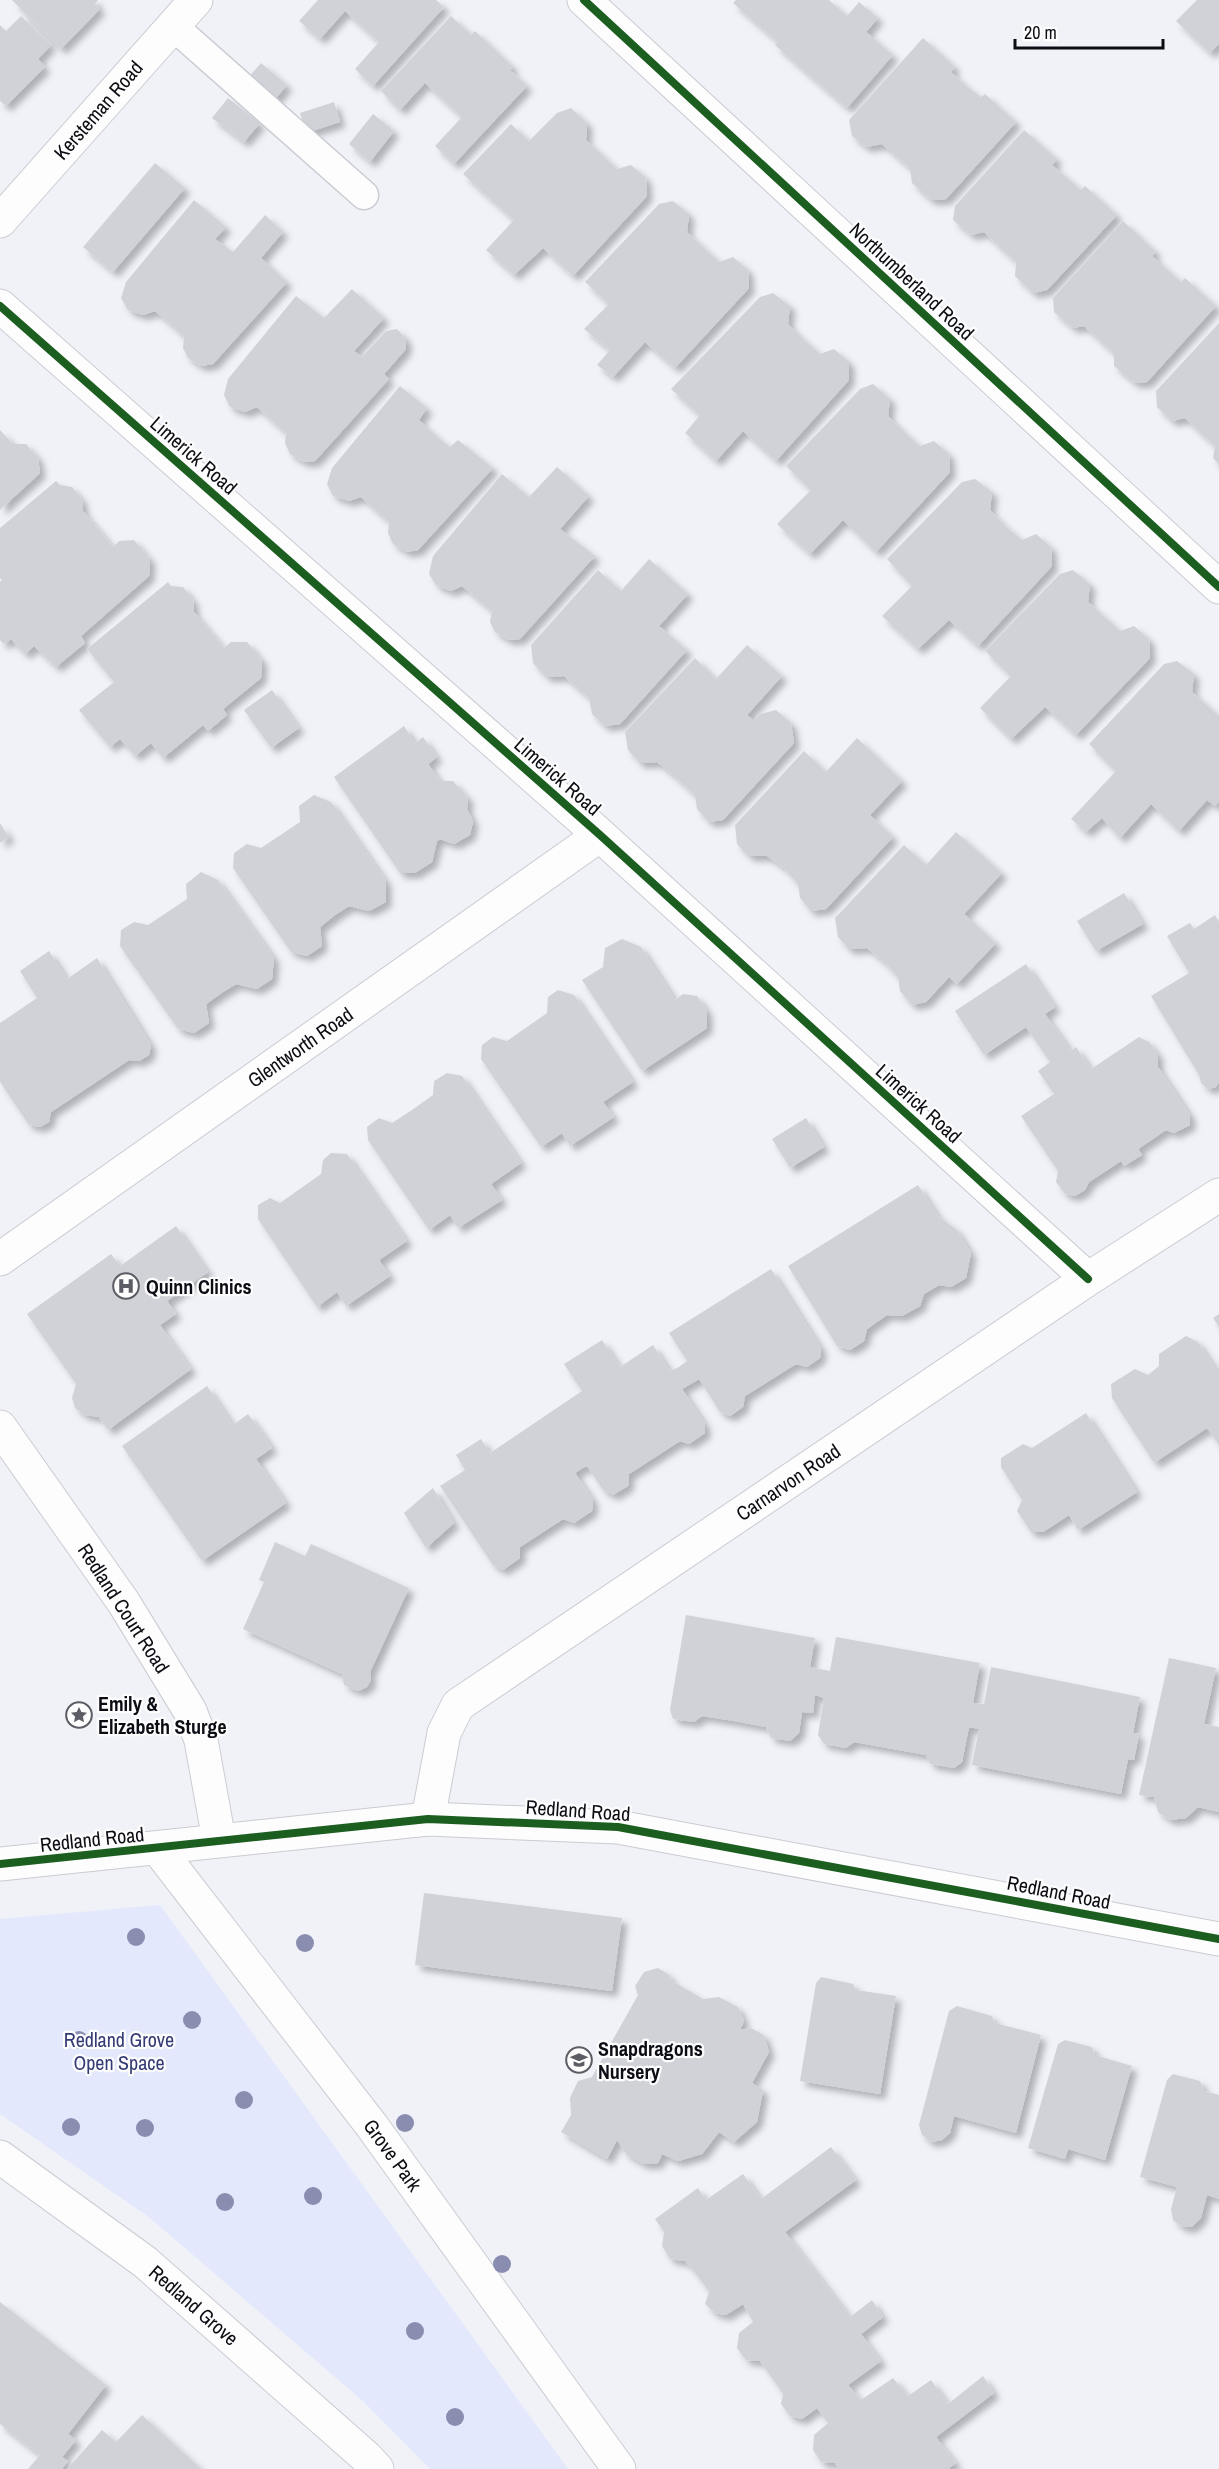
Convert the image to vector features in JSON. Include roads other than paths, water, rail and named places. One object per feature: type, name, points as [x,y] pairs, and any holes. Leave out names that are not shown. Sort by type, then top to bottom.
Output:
[{"type":"street","name":"Kersteman Road","points":[[0,221],[196,0]]},
{"type":"street","name":"Northumberland Road","points":[[584,0],[1219,587]]},
{"type":"street","name":"Limerick Road","points":[[0,306],[600,836],[1088,1279]]},
{"type":"street","name":"Glentworth Road","points":[[0,1259],[600,836]]},
{"type":"street","name":"Carnarvon Road","points":[[428,1819],[444,1733],[458,1705],[1088,1279],[1219,1195]]},
{"type":"street","name":"Redland Court Road","points":[[0,1427],[124,1603],[190,1712],[201,1740],[219,1840]]},
{"type":"street","name":"Redland Road","points":[[0,1864],[428,1819],[618,1827],[1219,1939]]},
{"type":"street","name":"Grove Park","points":[[158,1849],[372,2126],[619,2469]]},
{"type":"street","name":"Redland Grove","points":[[0,2157],[145,2262],[377,2469]]},
{"type":"lane","points":[[172,26],[364,195]]},
{"type":"place","name":"Quinn Clinics","points":[[126,1286]]},
{"type":"place","name":"Emily & Elizabeth Sturge","points":[[79,1715]]},
{"type":"place","name":"Snapdragons Nursery","points":[[579,2060]]},
{"type":"park label","name":"Redland Grove Open Space","points":[[119,2050]]}]
